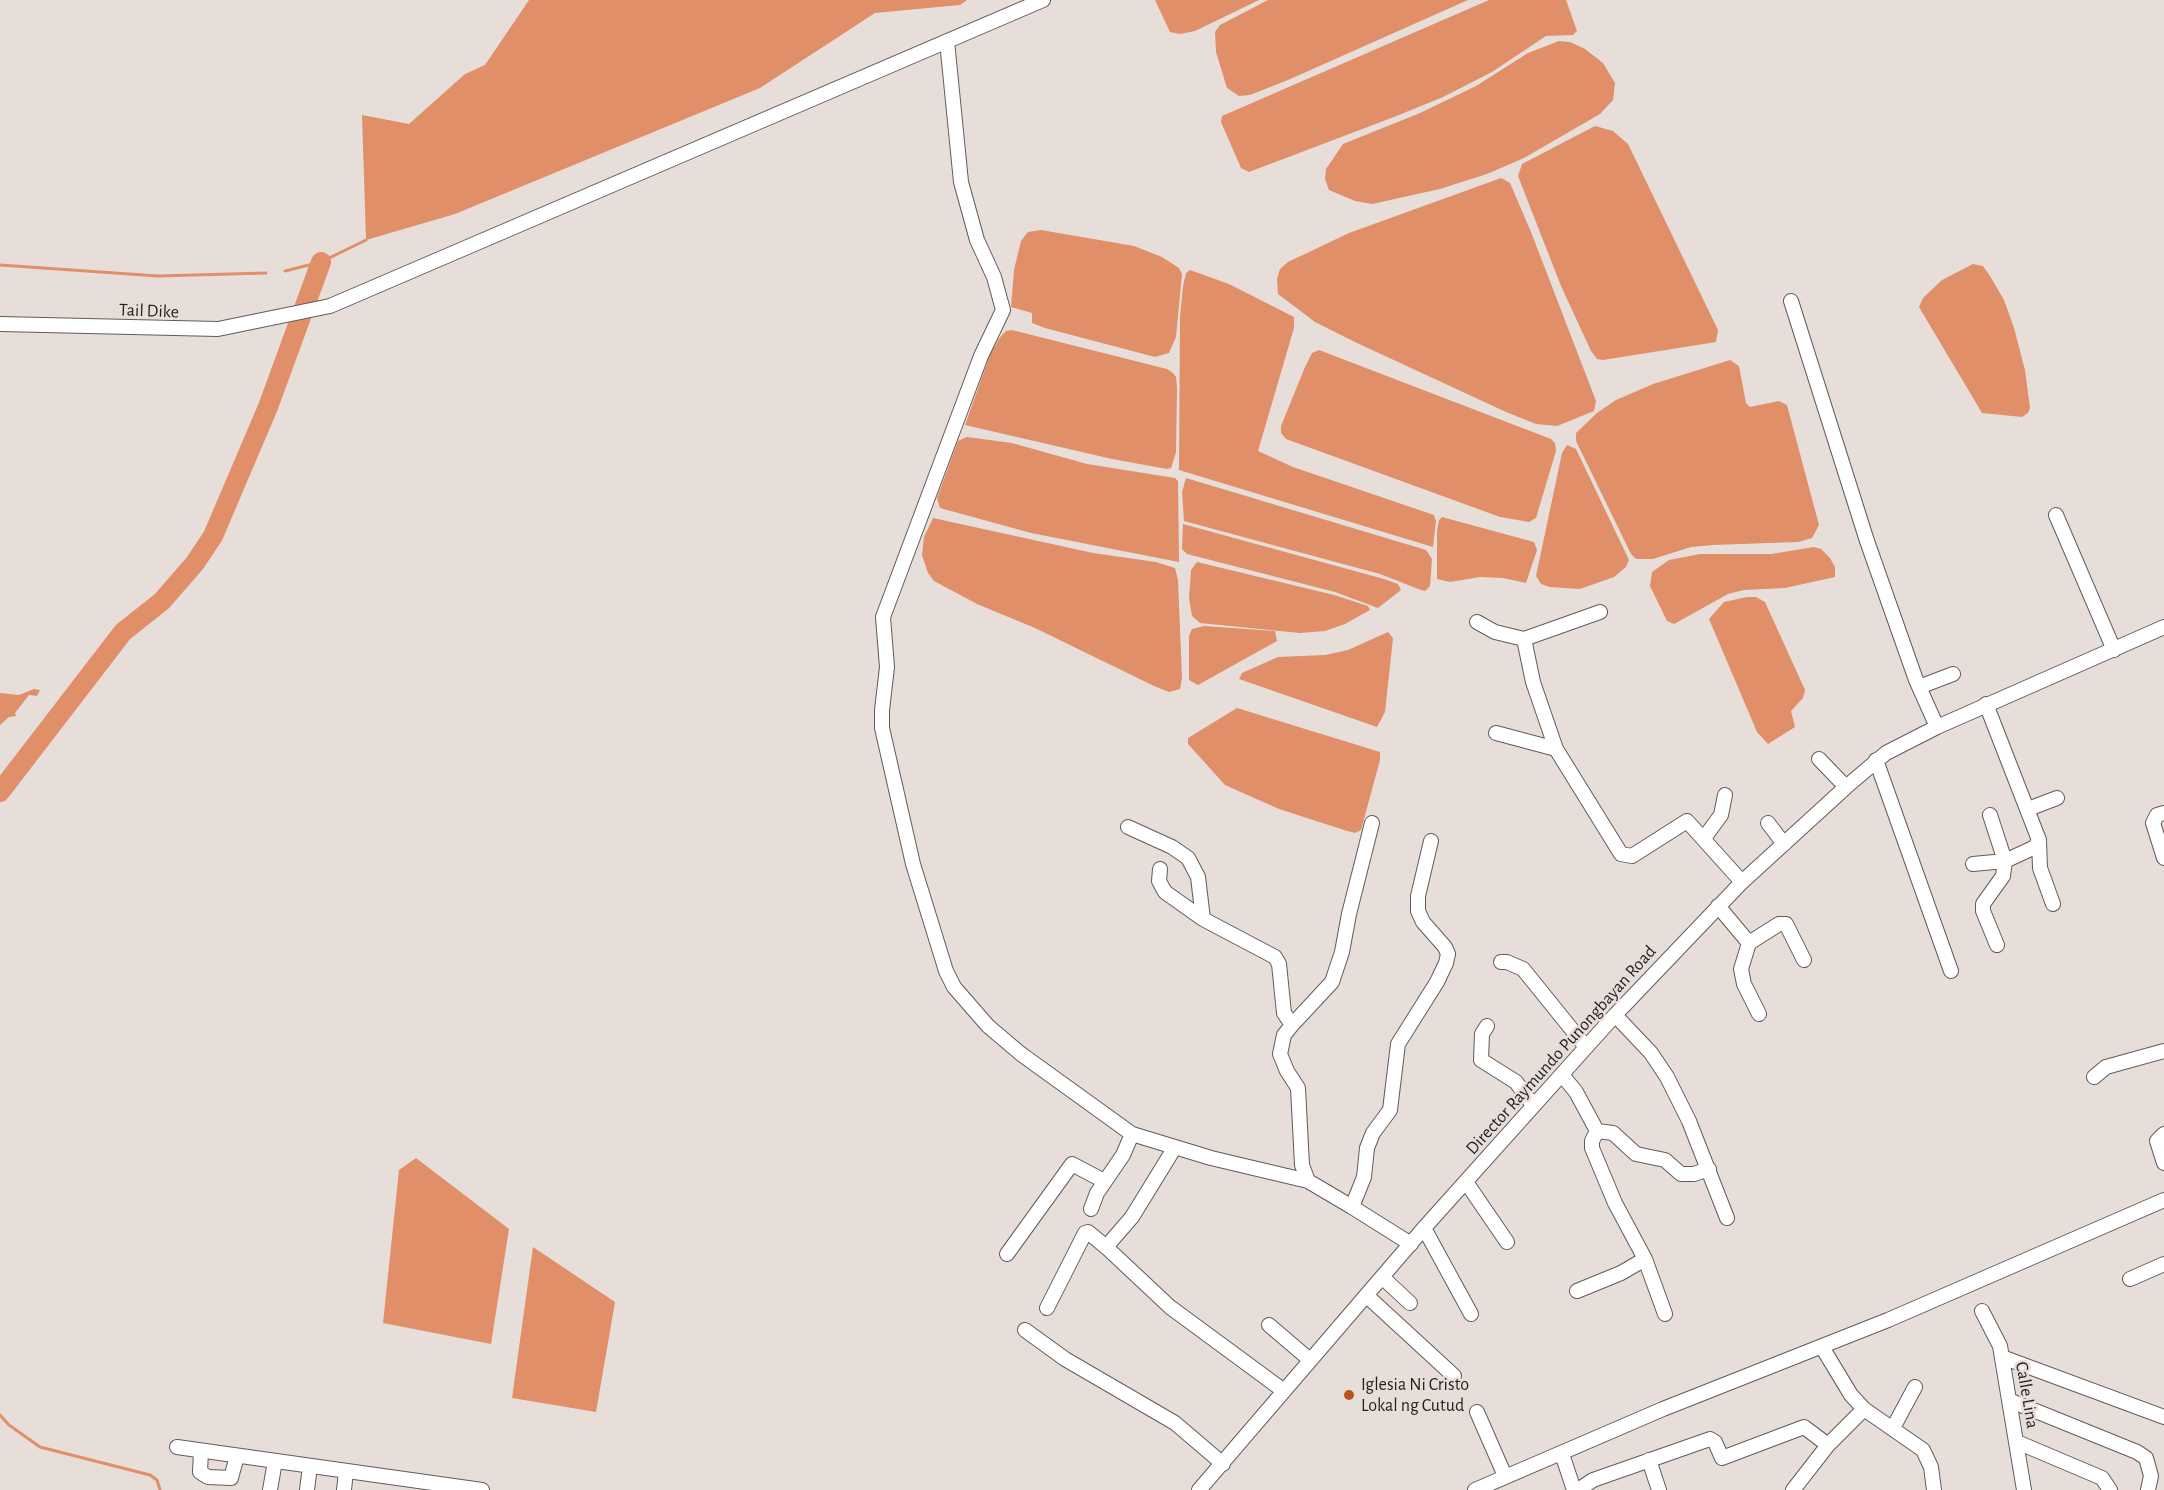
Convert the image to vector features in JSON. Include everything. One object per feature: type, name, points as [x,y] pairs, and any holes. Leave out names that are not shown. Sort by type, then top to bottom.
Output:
[{"type":"street","name":"Tail Dike","points":[[0,324],[191,330],[218,329],[301,313],[372,290],[1043,0]]},
{"type":"street","points":[[947,41],[961,182],[977,240],[994,278],[1003,310],[981,356],[883,618],[887,667],[882,728],[914,864],[946,971],[964,1000],[988,1026],[1021,1054],[1132,1134],[1146,1140],[1308,1181],[1411,1244]]},
{"type":"street","points":[[1791,301],[1867,541],[1919,687],[1937,727]]},
{"type":"street","points":[[2056,515],[2114,650]]},
{"type":"street","points":[[1477,622],[1495,632],[1524,639],[1600,612]]},
{"type":"street","name":"Director Raymundo Punongbayan Road","points":[[1199,1490],[1424,1228],[1533,1105],[1563,1076],[1615,1015],[1742,882],[1876,760],[1986,704],[2164,627]]},
{"type":"street","points":[[1524,639],[1533,682],[1556,749],[1621,854],[1632,856],[1685,822],[1690,822],[1742,882]]},
{"type":"street","points":[[1919,687],[1953,674]]},
{"type":"street","points":[[1986,704],[2039,840],[2040,868],[2053,904]]},
{"type":"street","points":[[1496,733],[1556,749]]},
{"type":"street","points":[[1819,759],[1846,787]]},
{"type":"street","points":[[1876,760],[1951,971]]},
{"type":"street","points":[[1704,838],[1721,815],[1725,795]]},
{"type":"street","points":[[2028,809],[2057,798]]},
{"type":"street","points":[[2164,813],[2157,815],[2153,823],[2164,858]]},
{"type":"street","points":[[1990,815],[2005,861],[2003,876],[1983,906],[1997,945]]},
{"type":"street","points":[[1768,823],[1784,844]]},
{"type":"street","points":[[1308,1181],[1302,1165],[1298,1088],[1280,1054],[1284,1035],[1332,982],[1342,952],[1349,914],[1372,824]]},
{"type":"street","points":[[1128,827],[1172,847],[1188,858],[1198,877],[1203,919]]},
{"type":"street","points":[[1973,864],[2005,861],[2035,847],[2039,840]]},
{"type":"street","points":[[1352,1207],[1364,1177],[1367,1148],[1373,1133],[1390,1110],[1398,1044],[1437,982],[1448,954],[1445,947],[1423,922],[1418,911],[1418,896],[1431,841]]},
{"type":"street","points":[[1160,869],[1158,881],[1165,892],[1203,919],[1275,957],[1279,964],[1284,1013],[1292,1025]]},
{"type":"street","points":[[1718,906],[1749,943]]},
{"type":"street","points":[[1759,1014],[1744,984],[1741,969],[1749,943],[1779,924],[1786,924],[1804,960]]},
{"type":"street","points":[[1501,962],[1507,962],[1523,969],[1586,1047]]},
{"type":"street","points":[[1615,1015],[1651,1053],[1667,1077],[1709,1168],[1726,1218]]},
{"type":"street","points":[[1487,1026],[1482,1034],[1481,1060],[1516,1082],[1533,1105]]},
{"type":"street","points":[[2094,1077],[2106,1067],[2164,1051]]},
{"type":"street","points":[[1563,1076],[1576,1092],[1598,1131],[1613,1134],[1636,1154],[1665,1160],[1681,1174],[1694,1174],[1709,1168]]},
{"type":"street","points":[[1598,1131],[1592,1141],[1592,1148],[1615,1203],[1645,1259],[1665,1314]]},
{"type":"street","points":[[1091,1209],[1104,1181],[1123,1155],[1132,1134]]},
{"type":"street","points":[[2164,1134],[2157,1140],[2164,1163]]},
{"type":"street","points":[[1106,1247],[1132,1217],[1175,1147]]},
{"type":"street","points":[[1007,1254],[1072,1164],[1104,1181]]},
{"type":"street","points":[[1466,1182],[1507,1242]]},
{"type":"street","points":[[1475,1490],[1663,1409],[1822,1347],[2164,1200]]},
{"type":"street","points":[[1424,1228],[1472,1314]]},
{"type":"street","points":[[1047,1308],[1085,1233],[1088,1232],[1170,1307],[1284,1391]]},
{"type":"street","points":[[1577,1292],[1621,1273],[1645,1259]]},
{"type":"street","points":[[2130,1279],[2164,1264]]},
{"type":"street","points":[[1382,1277],[1410,1303]]},
{"type":"street","points":[[1367,1296],[1454,1376]]},
{"type":"street","name":"Calle Lina","points":[[1982,1311],[2002,1358],[2024,1490]]},
{"type":"street","points":[[1269,1325],[1310,1360]]},
{"type":"street","points":[[1025,1330],[1065,1359],[1174,1423],[1223,1464]]},
{"type":"street","points":[[1822,1347],[1851,1395],[1864,1409],[1923,1450],[1930,1467],[1934,1490]]},
{"type":"street","points":[[2002,1358],[2164,1417]]},
{"type":"street","points":[[1893,1428],[1915,1387]]},
{"type":"street","points":[[2010,1401],[2137,1452],[2146,1458],[2151,1476],[2148,1490]]},
{"type":"street","points":[[1793,1490],[1828,1445],[1864,1409]]},
{"type":"street","points":[[1477,1413],[1505,1476]]},
{"type":"street","points":[[1562,1454],[1576,1490],[1593,1480],[1710,1439],[1715,1442],[1722,1458],[1804,1427],[1828,1445]]},
{"type":"street","points":[[2017,1443],[2102,1478],[2110,1490]]},
{"type":"street","points":[[177,1447],[346,1471],[381,1483],[482,1490]]},
{"type":"street","points":[[201,1451],[200,1472],[208,1478],[231,1478],[237,1456]]},
{"type":"street","points":[[1649,1460],[1659,1490]]},
{"type":"street","points":[[270,1490],[275,1461]]},
{"type":"street","points":[[307,1490],[310,1466]]},
{"type":"street","points":[[344,1490],[346,1471]]},
{"type":"shaded area","points":[[529,0],[967,0],[960,5],[875,13],[760,88],[455,214],[366,240],[362,115],[409,124],[465,74],[485,65]]},
{"type":"shaded area","points":[[1155,0],[1259,0],[1195,31],[1180,34],[1170,32]]},
{"type":"shaded area","points":[[1268,0],[1468,0],[1288,80],[1250,95],[1239,96],[1227,88],[1216,52],[1215,32],[1220,25]]},
{"type":"shaded area","points":[[1489,0],[1566,0],[1577,31],[1573,35],[1546,36],[1492,72],[1443,97],[1394,117],[1249,172],[1241,168],[1221,122],[1222,116]]},
{"type":"shaded area","points":[[1559,41],[1570,42],[1585,49],[1603,63],[1615,83],[1613,100],[1600,114],[1524,158],[1487,174],[1440,189],[1372,204],[1355,201],[1329,190],[1325,179],[1326,169],[1343,144],[1420,113],[1476,86],[1528,53]]},
{"type":"shaded area","points":[[1595,126],[1613,131],[1628,144],[1718,330],[1716,342],[1603,360],[1597,359],[1591,351],[1561,286],[1518,176],[1522,164]]},
{"type":"shaded area","points":[[1501,178],[1510,183],[1531,232],[1596,401],[1594,411],[1557,426],[1536,424],[1506,412],[1357,343],[1315,322],[1278,294],[1277,279],[1280,269],[1288,262],[1349,233]]},
{"type":"shaded area","points":[[1041,230],[1134,246],[1162,257],[1179,268],[1182,274],[1176,337],[1169,353],[1155,357],[1045,328],[1032,323],[1032,313],[1011,307],[1014,270],[1021,241],[1028,232]]},
{"type":"shaded area","points":[[1973,264],[1983,266],[1990,276],[2004,300],[2014,328],[2025,370],[2030,408],[2028,413],[2022,417],[1982,413],[1919,307],[1923,298],[1942,280]]},
{"type":"shaded area","points":[[1190,270],[1229,284],[1294,317],[1294,328],[1258,451],[1293,467],[1434,515],[1436,521],[1433,547],[1179,470],[1180,317],[1183,286],[1186,273]]},
{"type":"shaded area","points":[[1012,330],[1167,369],[1173,373],[1176,377],[1177,388],[1176,452],[1171,468],[1112,459],[965,425],[991,352],[1001,336],[1006,331]]},
{"type":"shaded area","points":[[1319,350],[1551,439],[1555,443],[1556,451],[1536,518],[1529,522],[1500,517],[1286,439],[1281,433],[1281,426],[1312,353]]},
{"type":"shaded area","points":[[1730,360],[1739,366],[1746,403],[1750,407],[1779,401],[1787,405],[1819,525],[1812,538],[1798,542],[1691,547],[1653,559],[1636,559],[1631,554],[1576,441],[1576,433],[1597,413],[1616,400],[1653,384]]},
{"type":"shaded area","points":[[967,437],[1012,443],[1087,464],[1175,478],[1178,481],[1179,562],[1031,533],[940,508],[937,498],[958,441]]},
{"type":"shaded area","points":[[1567,445],[1576,449],[1629,560],[1626,567],[1614,577],[1580,589],[1550,587],[1541,584],[1536,576],[1562,453]]},
{"type":"shaded area","points":[[1186,478],[1426,550],[1432,559],[1430,586],[1425,591],[1421,590],[1380,574],[1184,521],[1182,492]]},
{"type":"shaded area","points":[[1442,517],[1534,542],[1537,550],[1526,583],[1503,578],[1480,577],[1450,582],[1437,579],[1437,531],[1439,520]]},
{"type":"shaded area","points":[[933,518],[1093,553],[1156,562],[1175,568],[1178,580],[1182,678],[1180,689],[1169,692],[1154,686],[1035,628],[977,604],[934,581],[928,573],[922,555],[924,537]]},
{"type":"shaded area","points":[[1183,524],[1384,579],[1398,584],[1401,590],[1378,608],[1335,592],[1187,554],[1182,549]]},
{"type":"shaded area","points":[[1814,547],[1821,549],[1830,558],[1835,567],[1835,577],[1785,588],[1744,590],[1728,594],[1674,624],[1667,621],[1650,586],[1652,572],[1669,560],[1700,554],[1771,554]]},
{"type":"shaded area","points":[[1197,562],[1334,595],[1368,606],[1370,610],[1345,624],[1325,631],[1300,633],[1200,623],[1192,616],[1189,598],[1191,570]]},
{"type":"shaded area","points":[[1756,597],[1765,602],[1805,690],[1803,698],[1791,711],[1795,727],[1768,744],[1757,732],[1709,619],[1724,602]]},
{"type":"shaded area","points":[[1204,626],[1275,631],[1277,641],[1198,685],[1189,680],[1189,636],[1192,629]]},
{"type":"shaded area","points":[[1388,632],[1393,638],[1385,712],[1377,727],[1239,679],[1242,673],[1278,657],[1325,655],[1348,650]]},
{"type":"shaded area","points":[[34,689],[40,690],[37,696],[29,695],[15,713],[16,716],[9,717],[0,725],[0,693],[19,695]]},
{"type":"shaded area","points":[[1237,708],[1380,752],[1380,760],[1361,830],[1355,833],[1279,809],[1225,785],[1188,744],[1188,738]]},
{"type":"shaded area","points":[[416,1158],[509,1229],[491,1344],[383,1323],[399,1170]]},
{"type":"shaded area","points":[[533,1247],[615,1302],[596,1412],[512,1398]]},
{"type":"waterway","points":[[285,271],[321,262],[366,240]]},
{"type":"waterway","points":[[0,792],[123,632],[162,601],[195,563],[213,536],[268,407],[321,262]]},
{"type":"waterway","points":[[0,265],[158,276],[266,273]]},
{"type":"waterway","points":[[0,1415],[9,1425],[40,1447],[150,1475],[157,1480],[160,1490]]},
{"type":"place","name":"Iglesia Ni Cristo Lokal ng Cutud","points":[[1349,1395]]}]
